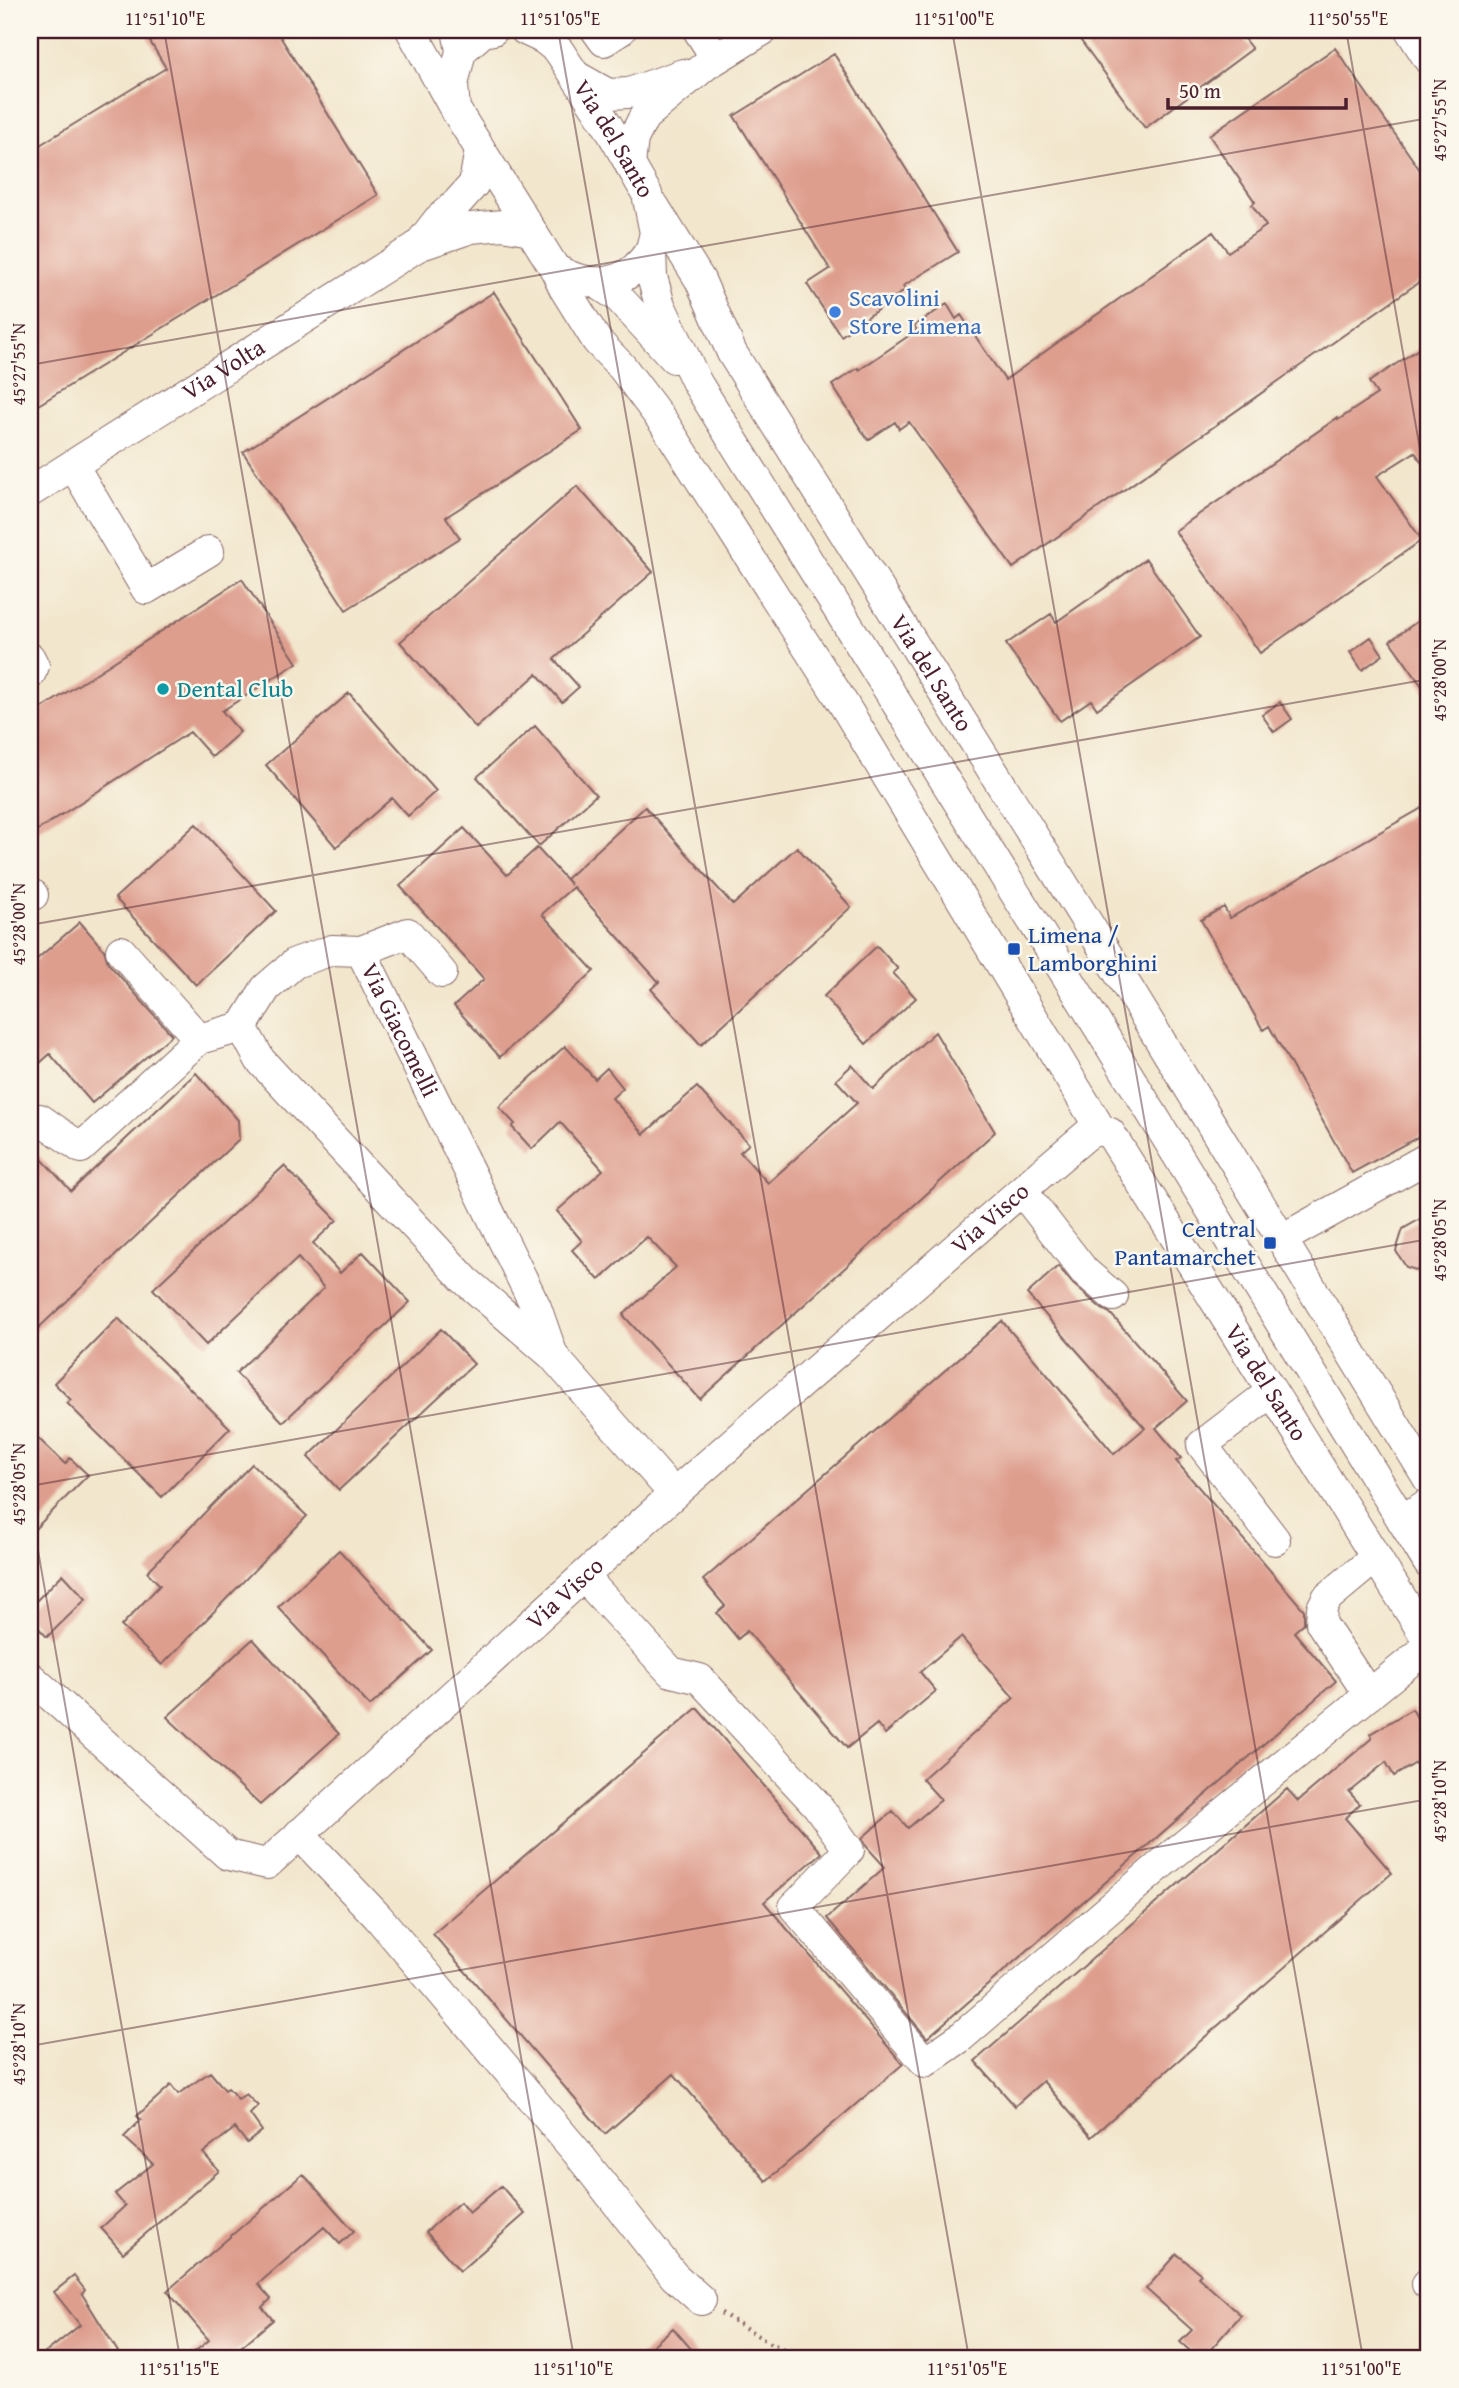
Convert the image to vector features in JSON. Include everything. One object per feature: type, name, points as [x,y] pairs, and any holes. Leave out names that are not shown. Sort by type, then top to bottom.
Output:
[{"type":"street","points":[[411,30],[455,109],[555,269],[573,278],[597,283],[616,280],[643,263],[651,249]]},
{"type":"street","points":[[455,109],[453,85],[459,41],[493,30]]},
{"type":"street","points":[[596,30],[604,41],[621,30]]},
{"type":"street","points":[[698,30],[711,61]]},
{"type":"street","points":[[576,76],[608,94],[629,93],[654,86],[711,61],[763,30]]},
{"type":"street","points":[[1409,30],[1429,60]]},
{"type":"street","name":"Via del Santo","points":[[535,33],[559,51],[576,76],[700,280],[732,353],[1131,994],[1429,1480]]},
{"type":"street","points":[[630,165],[634,139],[644,117],[711,61]]},
{"type":"street","points":[[418,246],[438,220],[474,184],[480,149]]},
{"type":"street","name":"Via del Santo","points":[[647,194],[655,233],[651,249],[652,277],[660,305],[697,383]]},
{"type":"street","points":[[418,246],[471,228],[503,225],[531,230]]},
{"type":"street","name":"Via Volta","points":[[30,492],[418,246]]},
{"type":"street","name":"Via del Santo","points":[[555,269],[597,341],[622,367],[664,423],[841,700],[1101,1130],[1110,1133],[1429,1644]]},
{"type":"street","points":[[597,283],[618,297],[697,383],[1429,1564]]},
{"type":"street","points":[[73,465],[146,589],[209,551]]},
{"type":"street","points":[[30,658],[34,666],[30,674]]},
{"type":"street","points":[[361,951],[408,933],[442,973]]},
{"type":"street","name":"Via Giacomelli","points":[[553,1356],[536,1307],[361,951],[332,950],[295,963],[266,988],[242,1027],[260,1060],[465,1280],[553,1356],[674,1494]]},
{"type":"street","points":[[121,951],[199,1039]]},
{"type":"street","points":[[1093,1018],[1131,994]]},
{"type":"street","points":[[30,1122],[40,1119],[81,1148],[199,1039],[242,1027]]},
{"type":"street","name":"Via Visco","points":[[30,1677],[228,1855],[267,1864],[674,1494],[1089,1133],[1101,1130]]},
{"type":"street","points":[[1282,1239],[1429,1157]]},
{"type":"street","points":[[1022,1191],[1084,1271],[1113,1296]]},
{"type":"street","points":[[1271,1392],[1202,1445],[1275,1540]]},
{"type":"street","points":[[1402,1520],[1429,1503]]},
{"type":"street","points":[[1369,1695],[1321,1623],[1321,1615],[1327,1598],[1376,1558]]},
{"type":"street","points":[[584,1577],[671,1672],[700,1679],[817,1805],[849,1850],[793,1907],[925,2062],[961,2037],[1166,1860],[1429,1644]]},
{"type":"street","points":[[299,1835],[378,1917],[576,2151],[674,2276],[701,2300]]},
{"type":"path","points":[[701,2300],[770,2343],[803,2358]]},
{"type":"building","points":[[143,30],[276,30],[378,195],[30,410],[30,151],[166,68]]},
{"type":"building","points":[[1073,30],[1237,30],[1252,49],[1145,128]]},
{"type":"building","points":[[1335,48],[1429,183],[1429,275],[1013,568],[909,422],[899,429],[895,422],[868,440],[832,385],[917,330],[914,326],[947,304],[956,319],[961,315],[1005,380],[1213,232],[1228,252],[1266,226],[1252,205],[1255,202],[1209,135]]},
{"type":"building","points":[[834,54],[958,252],[903,286],[905,290],[841,336],[807,284],[830,269],[734,116]]},
{"type":"building","points":[[494,292],[582,430],[446,517],[460,538],[346,610],[243,452]]},
{"type":"building","points":[[1429,342],[1429,474],[1415,452],[1377,476],[1422,540],[1260,653],[1175,531],[1337,418],[1338,420],[1377,394],[1369,382]]},
{"type":"building","points":[[577,486],[653,572],[554,659],[579,687],[562,702],[537,674],[476,728],[400,642]]},
{"type":"building","points":[[1146,559],[1200,637],[1097,709],[1091,700],[1060,721],[1006,644],[1051,614],[1056,622]]},
{"type":"building","name":"Dental Club","points":[[242,579],[297,663],[222,711],[240,732],[212,757],[190,732],[30,835],[30,716]]},
{"type":"building","points":[[1429,613],[1429,696],[1390,641]]},
{"type":"building","points":[[1371,637],[1383,655],[1362,670],[1350,652]]},
{"type":"building","points":[[349,693],[436,791],[408,816],[392,798],[336,847],[266,765]]},
{"type":"building","points":[[1280,702],[1292,719],[1274,732],[1262,715]]},
{"type":"building","points":[[535,726],[596,795],[539,846],[477,777]]},
{"type":"building","points":[[1429,804],[1429,1131],[1352,1173],[1269,1026],[1263,1030],[1201,920],[1224,907],[1230,918]]},
{"type":"building","points":[[645,807],[733,905],[797,847],[851,907],[701,1045],[651,989],[659,982],[573,887],[542,914],[594,971],[500,1057],[454,1006],[484,979],[400,886],[464,828],[507,875],[537,848],[571,885],[566,879]]},
{"type":"building","points":[[196,824],[276,911],[196,985],[115,898]]},
{"type":"building","points":[[80,922],[104,950],[108,963],[172,1035],[92,1103],[50,1054],[30,1072],[30,965]]},
{"type":"building","points":[[877,946],[898,969],[893,973],[916,998],[866,1044],[824,996]]},
{"type":"building","points":[[935,1032],[995,1132],[700,1399],[623,1315],[676,1267],[647,1237],[599,1280],[572,1250],[582,1241],[557,1211],[603,1170],[560,1122],[532,1149],[512,1127],[515,1124],[499,1107],[565,1046],[595,1079],[607,1068],[623,1088],[612,1098],[644,1134],[697,1087],[749,1144],[740,1152],[768,1183],[857,1103],[836,1080],[852,1065],[873,1089]]},
{"type":"building","points":[[196,1073],[238,1120],[239,1139],[30,1336],[30,1146],[71,1191]]},
{"type":"building","points":[[284,1166],[337,1220],[313,1243],[340,1273],[363,1252],[410,1302],[283,1422],[236,1373],[324,1288],[298,1258],[206,1345],[153,1289]]},
{"type":"building","points":[[1429,1214],[1429,1274],[1406,1267],[1396,1251],[1403,1229]]},
{"type":"building","points":[[1058,1266],[1073,1284],[1110,1313],[1187,1401],[1156,1428],[1181,1458],[1176,1461],[1304,1610],[1304,1623],[1294,1632],[1336,1681],[927,2038],[827,1918],[885,1867],[862,1838],[893,1811],[908,1828],[941,1800],[922,1779],[1014,1698],[961,1637],[920,1672],[936,1691],[885,1734],[877,1724],[847,1748],[747,1631],[738,1639],[717,1613],[725,1606],[703,1580],[1002,1321],[1114,1454],[1145,1428],[1027,1294]]},
{"type":"building","points":[[118,1318],[230,1428],[162,1497],[67,1403],[71,1400],[54,1383]]},
{"type":"building","points":[[441,1329],[474,1364],[339,1490],[308,1457]]},
{"type":"building","points":[[39,1439],[65,1464],[70,1458],[88,1475],[30,1534],[30,1449]]},
{"type":"building","points":[[252,1464],[307,1516],[162,1665],[121,1626],[160,1585],[147,1572]]},
{"type":"building","points":[[339,1550],[432,1650],[370,1706],[278,1607]]},
{"type":"building","points":[[63,1574],[86,1599],[47,1637],[30,1619],[30,1607]]},
{"type":"building","points":[[253,1639],[339,1734],[260,1805],[167,1717]]},
{"type":"building","points":[[697,1708],[822,1853],[764,1902],[903,2064],[766,2181],[674,2074],[605,2134],[433,1934]]},
{"type":"building","points":[[1412,1709],[1429,1738],[1429,1755],[1394,1776],[1386,1762],[1349,1792],[1360,1804],[1345,1818],[1392,1873],[1091,2137],[1043,2081],[1015,2106],[975,2061],[1287,1789],[1298,1801],[1372,1738],[1370,1734]]},
{"type":"building","points":[[210,2072],[225,2090],[228,2088],[238,2099],[246,2094],[258,2106],[250,2114],[262,2131],[247,2143],[235,2128],[203,2153],[219,2171],[123,2253],[101,2228],[125,2206],[115,2194],[153,2164],[124,2137],[141,2120],[137,2116],[171,2085],[178,2094]]},
{"type":"building","points":[[303,2174],[354,2231],[340,2244],[324,2227],[258,2284],[271,2299],[262,2307],[273,2320],[228,2358],[187,2358],[209,2340],[167,2291]]},
{"type":"building","points":[[501,2186],[525,2214],[460,2271],[426,2232],[460,2202],[469,2213]]},
{"type":"building","points":[[1177,2254],[1201,2274],[1198,2277],[1241,2315],[1203,2358],[1198,2358],[1180,2342],[1192,2330],[1146,2289]]},
{"type":"building","points":[[74,2276],[85,2290],[82,2294],[118,2352],[108,2358],[39,2358],[80,2325],[54,2292]]},
{"type":"building","points":[[673,2328],[699,2358],[638,2358]]},
{"type":"place","name":"Scavolini Store Limena","points":[[835,312]]},
{"type":"place","name":"Dental Club","points":[[163,689]]},
{"type":"place","name":"Limena / Lamborghini","points":[[1014,949]]},
{"type":"place","name":"Central Pantamarchet","points":[[1270,1243]]}]
